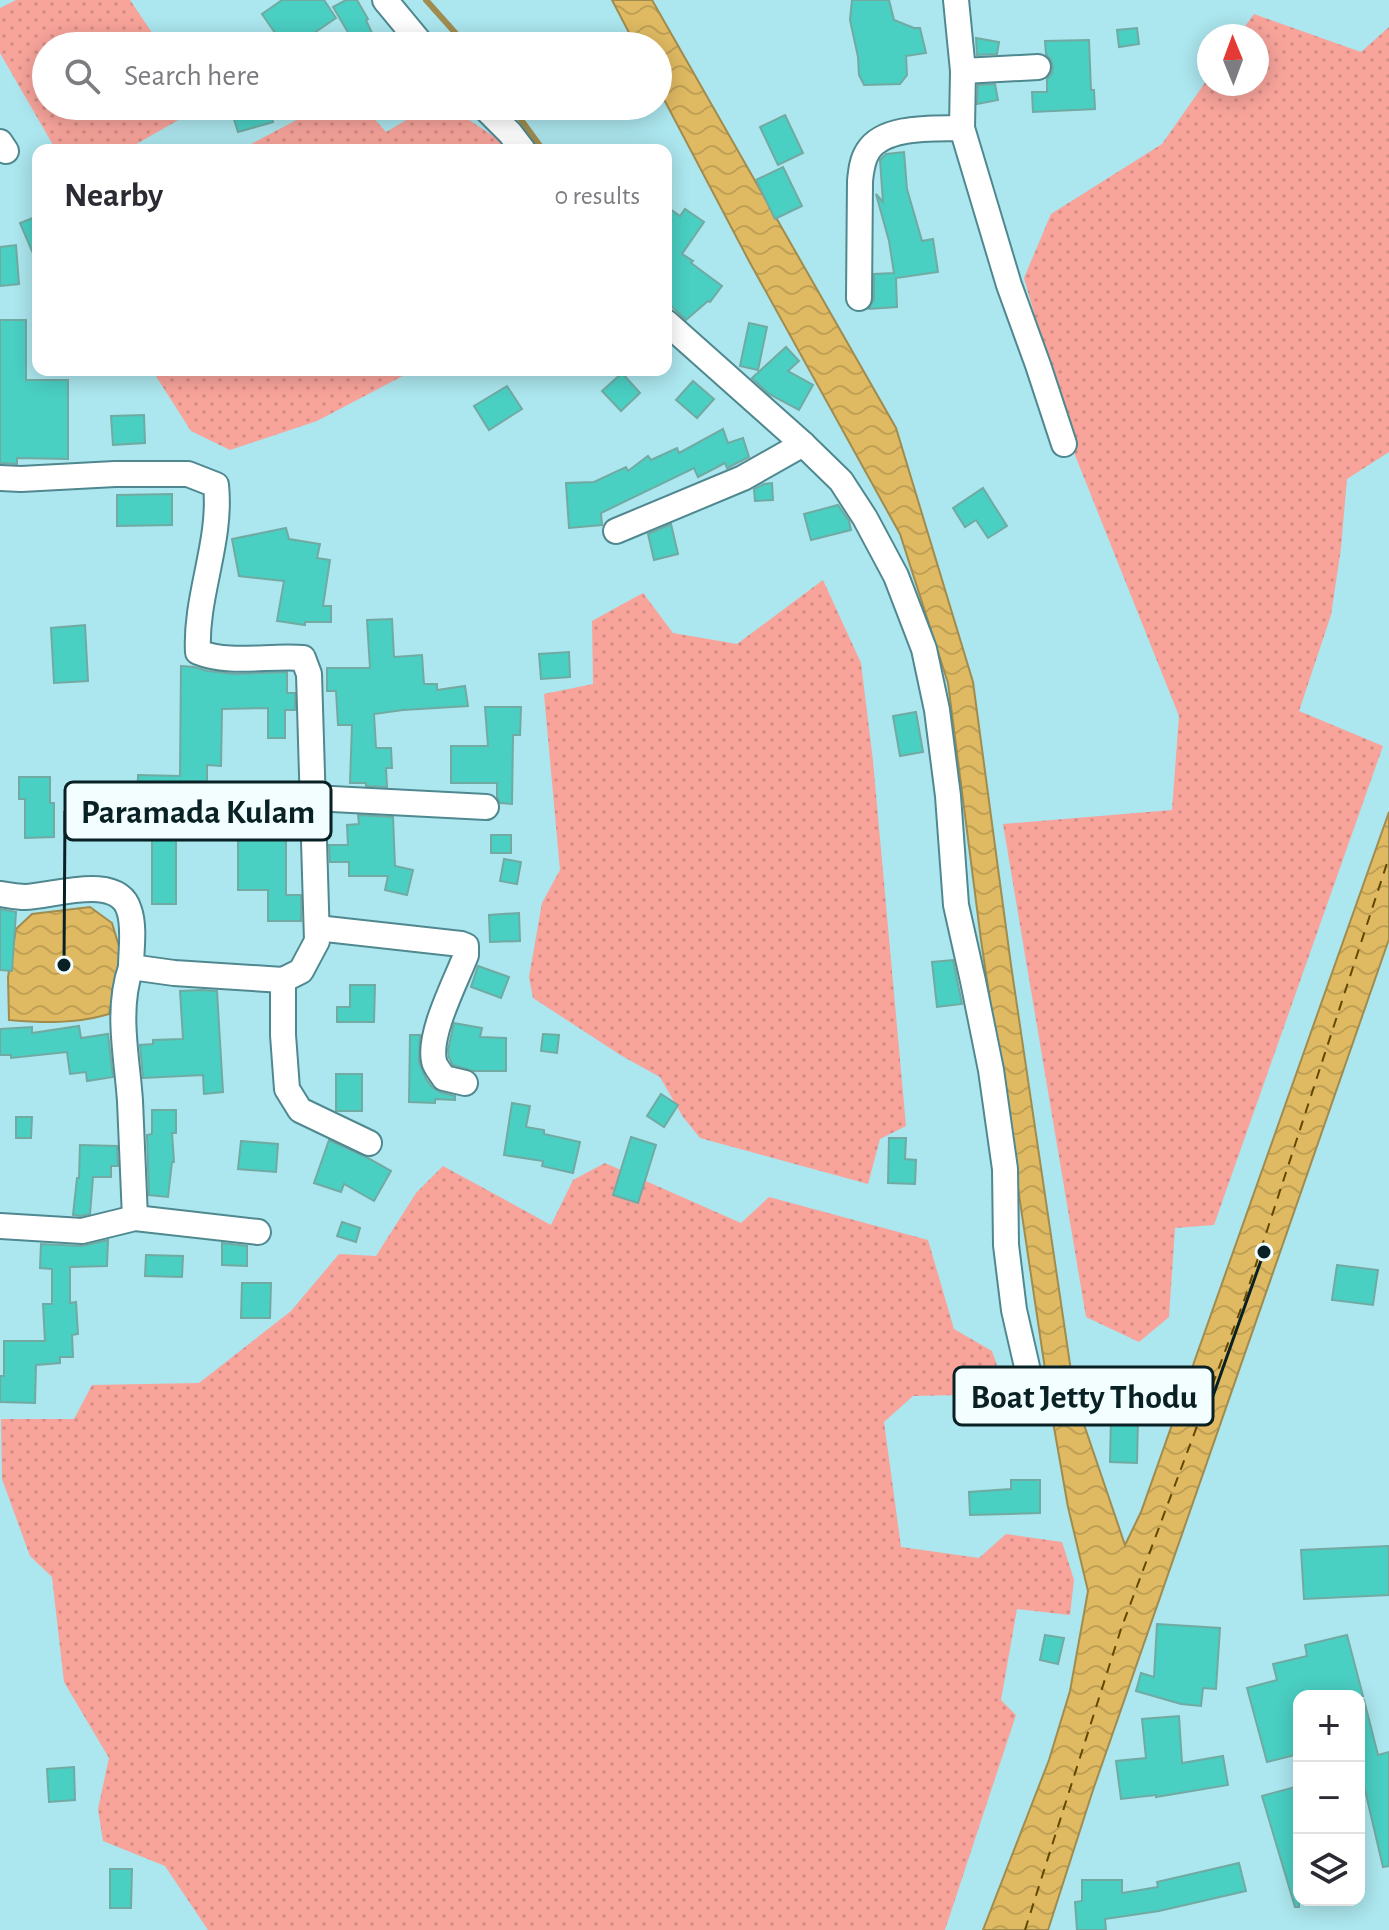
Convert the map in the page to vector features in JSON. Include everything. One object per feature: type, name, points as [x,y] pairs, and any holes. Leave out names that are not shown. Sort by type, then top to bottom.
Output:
[{"type":"street","points":[[385,0],[411,32]]},
{"type":"street","points":[[956,0],[963,71],[962,128],[1009,285],[1064,444]]},
{"type":"street","points":[[963,71],[1038,67]]},
{"type":"street","points":[[497,120],[518,144]]},
{"type":"street","points":[[859,298],[860,181],[868,150],[880,140],[909,130],[962,128]]},
{"type":"street","points":[[672,327],[841,481],[896,576],[924,649],[939,725],[948,796],[956,905],[991,1070],[1005,1169],[1006,1245],[1014,1310],[1033,1393]]},
{"type":"street","points":[[616,531],[743,478],[803,444]]},
{"type":"street","points":[[0,478],[188,474],[216,485],[215,540],[197,636],[198,652],[214,659],[303,658],[309,674],[317,941],[301,971],[283,980],[131,967]]},
{"type":"street","points":[[313,798],[486,807]]},
{"type":"street","points":[[0,894],[23,897],[98,889],[119,894],[130,912],[131,967],[125,985],[123,1051],[129,1097],[135,1218]]},
{"type":"street","points":[[317,928],[466,946],[466,955],[435,1038],[434,1063],[444,1078],[465,1083]]},
{"type":"street","points":[[283,980],[287,1089],[300,1110],[369,1143]]},
{"type":"street","points":[[0,1226],[82,1231],[135,1218],[258,1232]]},
{"type":"shaded area","points":[[16,0],[130,0],[152,32],[32,32],[32,108],[0,53],[0,8]]},
{"type":"shaded area","points":[[1254,14],[1361,52],[1389,27],[1389,452],[1347,479],[1331,615],[1299,711],[1383,746],[1214,1225],[1175,1228],[1169,1317],[1139,1342],[1086,1317],[1003,824],[1172,810],[1179,716],[1075,455],[1024,278],[1051,214],[1162,144],[1197,94],[1269,96],[1269,24],[1247,24]]},
{"type":"shaded area","points":[[39,120],[178,120],[136,144],[53,144]]},
{"type":"shaded area","points":[[297,120],[375,120],[386,132],[406,120],[469,120],[505,144],[251,144]]},
{"type":"shaded area","points":[[156,376],[403,376],[317,421],[230,450],[191,431]]},
{"type":"shaded area","points":[[823,580],[861,663],[873,761],[906,1126],[880,1139],[868,1184],[700,1138],[683,1117],[660,1077],[533,998],[529,977],[542,903],[560,870],[544,694],[593,684],[592,621],[643,593],[673,633],[737,644]]},
{"type":"shaded area","points":[[605,1163],[741,1223],[769,1197],[928,1240],[954,1329],[992,1351],[1007,1394],[913,1396],[884,1422],[901,1547],[979,1558],[1006,1534],[1062,1542],[1074,1580],[1070,1615],[1017,1609],[1001,1700],[1016,1715],[945,1930],[208,1930],[165,1866],[103,1841],[98,1809],[109,1758],[64,1682],[52,1577],[30,1556],[2,1479],[1,1419],[74,1419],[92,1385],[199,1383],[291,1311],[339,1254],[376,1256],[416,1193],[443,1166],[551,1225],[573,1180]]},
{"type":"water","points":[[612,0],[652,0],[670,32],[629,32]]},
{"type":"water","points":[[672,35],[896,428],[973,682],[1075,1398],[1125,1545],[1141,1512],[1389,812],[1389,939],[1093,1790],[1048,1930],[983,1930],[1049,1760],[1070,1691],[1088,1591],[1068,1507],[1052,1416],[981,940],[948,683],[900,534],[672,115]]},
{"type":"water","points":[[90,907],[112,923],[121,953],[109,1014],[59,1022],[9,1020],[8,977],[16,929],[32,914]]},
{"type":"building","points":[[282,0],[324,0],[336,18],[316,32],[274,32],[262,14]]},
{"type":"building","points":[[346,0],[357,0],[372,32],[348,32],[333,7]]},
{"type":"building","points":[[852,0],[889,0],[894,20],[920,28],[926,53],[906,56],[907,75],[900,84],[864,85],[859,75],[850,20]]},
{"type":"building","points":[[1137,28],[1139,44],[1119,47],[1117,30]]},
{"type":"building","points":[[976,38],[999,42],[997,54],[977,55]]},
{"type":"building","points":[[1089,40],[1095,109],[1033,112],[1032,92],[1047,92],[1047,79],[1052,73],[1045,41]]},
{"type":"building","points":[[995,84],[998,100],[977,104],[978,85]]},
{"type":"building","points":[[785,115],[803,153],[778,165],[760,127]]},
{"type":"building","points":[[234,120],[272,120],[273,122],[238,132]]},
{"type":"building","points":[[904,152],[907,189],[922,241],[933,239],[938,272],[896,278],[897,307],[869,309],[874,299],[874,274],[894,273],[876,194],[883,202],[880,160],[886,154]]},
{"type":"building","points":[[783,167],[802,206],[775,219],[756,180]]},
{"type":"building","points":[[685,209],[704,222],[682,254],[722,286],[710,302],[686,320],[672,307],[672,210],[680,216]]},
{"type":"building","points":[[32,218],[32,251],[20,223]]},
{"type":"building","points":[[16,245],[19,284],[0,286],[0,247]]},
{"type":"building","points":[[0,320],[26,320],[26,380],[68,380],[68,459],[17,458],[17,464],[0,463]]},
{"type":"building","points":[[749,323],[767,327],[758,370],[740,366]]},
{"type":"building","points":[[786,347],[799,361],[788,371],[813,385],[799,410],[769,394],[752,378]]},
{"type":"building","points":[[619,376],[625,376],[640,393],[621,411],[602,391]]},
{"type":"building","points":[[693,381],[714,399],[697,418],[676,400]]},
{"type":"building","points":[[507,386],[522,409],[489,430],[474,406]]},
{"type":"building","points":[[144,415],[145,443],[113,445],[111,416]]},
{"type":"building","points":[[723,429],[728,443],[743,438],[749,457],[727,468],[725,463],[698,477],[694,468],[601,513],[602,525],[569,528],[566,483],[594,482],[626,467],[628,471],[648,456],[651,460],[677,448],[679,453]]},
{"type":"building","points":[[772,483],[773,500],[755,501],[754,489]]},
{"type":"building","points":[[983,488],[1007,526],[988,538],[976,520],[965,527],[953,508]]},
{"type":"building","points":[[172,494],[172,525],[117,526],[117,495]]},
{"type":"building","points":[[838,505],[851,530],[811,540],[804,514]]},
{"type":"building","points":[[671,524],[678,554],[654,560],[648,534]]},
{"type":"building","points":[[286,528],[289,539],[320,544],[317,558],[330,560],[323,606],[331,606],[331,622],[305,622],[305,625],[277,621],[284,581],[239,576],[232,539]]},
{"type":"building","points":[[392,619],[394,657],[422,655],[424,684],[437,684],[437,690],[465,686],[468,706],[374,714],[376,748],[391,748],[392,768],[386,768],[387,787],[350,783],[352,725],[338,725],[336,691],[327,691],[327,668],[370,668],[367,620]]},
{"type":"building","points":[[85,625],[88,681],[54,683],[51,628]]},
{"type":"building","points":[[569,652],[570,677],[541,679],[539,654]]},
{"type":"building","points":[[181,666],[235,674],[287,672],[287,693],[295,693],[295,710],[285,710],[285,738],[268,738],[268,708],[222,709],[221,766],[207,765],[207,829],[176,829],[176,904],[152,904],[152,827],[137,827],[138,775],[180,776]]},
{"type":"building","points":[[485,707],[521,707],[520,735],[513,735],[512,804],[500,803],[497,783],[451,783],[451,746],[488,746]]},
{"type":"building","points":[[916,712],[923,752],[900,756],[893,716]]},
{"type":"building","points":[[19,777],[50,777],[54,837],[25,838],[25,799],[19,799]]},
{"type":"building","points":[[358,815],[393,817],[395,866],[413,870],[407,895],[385,890],[388,876],[349,876],[349,862],[330,862],[329,845],[348,845],[347,825],[359,824]]},
{"type":"building","points":[[238,833],[286,833],[286,895],[301,895],[301,921],[268,921],[268,890],[238,890]]},
{"type":"building","points":[[491,835],[511,835],[511,853],[491,853]]},
{"type":"building","points":[[504,859],[521,862],[517,884],[500,881]]},
{"type":"building","points":[[0,909],[16,912],[12,971],[0,970]]},
{"type":"building","points":[[519,913],[520,941],[490,942],[489,915]]},
{"type":"building","points":[[953,960],[962,1004],[937,1007],[932,962]]},
{"type":"building","points":[[478,966],[509,977],[501,998],[471,987]]},
{"type":"building","points":[[350,985],[375,985],[374,1022],[337,1022],[337,1007],[350,1007]]},
{"type":"building","points":[[180,991],[217,991],[223,1092],[204,1094],[203,1075],[143,1078],[140,1045],[153,1044],[153,1040],[183,1039]]},
{"type":"building","points":[[454,1023],[482,1028],[480,1037],[506,1038],[506,1071],[473,1071],[453,1065],[448,1050]]},
{"type":"building","points":[[79,1026],[81,1038],[108,1034],[113,1077],[87,1081],[86,1072],[70,1074],[67,1052],[11,1058],[11,1055],[0,1055],[0,1029],[32,1027],[32,1033]]},
{"type":"building","points":[[543,1034],[559,1035],[557,1053],[541,1051]]},
{"type":"building","points":[[410,1035],[420,1035],[419,1062],[426,1079],[440,1092],[455,1096],[455,1100],[409,1102]]},
{"type":"building","points":[[336,1074],[362,1074],[362,1111],[336,1111]]},
{"type":"building","points":[[661,1094],[678,1105],[664,1127],[647,1116]]},
{"type":"building","points":[[512,1103],[530,1106],[526,1127],[580,1142],[573,1173],[542,1166],[543,1161],[504,1155]]},
{"type":"building","points":[[152,1110],[176,1110],[176,1133],[172,1133],[174,1162],[168,1197],[149,1195],[147,1135],[152,1134]]},
{"type":"building","points":[[16,1117],[32,1117],[31,1138],[16,1138]]},
{"type":"building","points":[[631,1137],[656,1145],[638,1203],[613,1195]]},
{"type":"building","points":[[889,1138],[906,1138],[905,1159],[916,1160],[915,1184],[888,1183]]},
{"type":"building","points":[[329,1140],[391,1171],[374,1201],[344,1184],[341,1192],[314,1183]]},
{"type":"building","points":[[241,1141],[278,1144],[276,1172],[238,1169]]},
{"type":"building","points":[[80,1145],[117,1146],[118,1166],[111,1166],[111,1177],[93,1177],[90,1214],[81,1216],[73,1215]]},
{"type":"building","points":[[342,1222],[360,1228],[356,1242],[337,1236]]},
{"type":"building","points":[[108,1240],[107,1266],[70,1267],[70,1303],[76,1302],[78,1334],[72,1335],[73,1357],[60,1357],[60,1363],[36,1365],[35,1403],[0,1402],[4,1341],[45,1341],[43,1304],[52,1304],[52,1269],[40,1268],[41,1244],[82,1246]]},
{"type":"building","points":[[222,1243],[247,1246],[247,1266],[222,1265]]},
{"type":"building","points":[[146,1255],[183,1256],[182,1277],[145,1276]]},
{"type":"building","points":[[1337,1265],[1378,1270],[1373,1305],[1332,1300]]},
{"type":"building","points":[[242,1283],[271,1283],[270,1318],[241,1318]]},
{"type":"building","points":[[1111,1417],[1138,1418],[1137,1463],[1110,1462]]},
{"type":"building","points":[[1011,1480],[1040,1480],[1040,1513],[970,1515],[969,1492],[1011,1489]]},
{"type":"building","points":[[1389,1546],[1389,1595],[1304,1599],[1301,1550]]},
{"type":"building","points":[[1157,1624],[1220,1628],[1216,1689],[1203,1688],[1201,1706],[1181,1704],[1136,1691],[1141,1673],[1154,1677]]},
{"type":"building","points":[[1045,1635],[1064,1638],[1058,1664],[1040,1660]]},
{"type":"building","points":[[1347,1635],[1361,1690],[1293,1690],[1293,1756],[1267,1762],[1247,1688],[1277,1680],[1273,1664],[1307,1656],[1305,1645]]},
{"type":"building","points":[[1365,1704],[1378,1755],[1389,1752],[1389,1866],[1383,1867],[1365,1790]]},
{"type":"building","points":[[1179,1716],[1182,1763],[1223,1756],[1228,1785],[1156,1797],[1121,1799],[1116,1761],[1146,1758],[1142,1719]]},
{"type":"building","points":[[74,1767],[75,1800],[49,1802],[47,1769]]},
{"type":"building","points":[[1293,1788],[1293,1900],[1262,1796]]},
{"type":"building","points":[[1239,1863],[1246,1891],[1159,1911],[1105,1919],[1106,1930],[1077,1930],[1075,1902],[1082,1901],[1082,1880],[1122,1880],[1122,1893],[1158,1887],[1157,1882]]},
{"type":"building","points":[[110,1869],[132,1869],[131,1908],[110,1908]]},
{"type":"waterway","points":[[426,0],[455,32]]},
{"type":"waterway","points":[[521,120],[539,144]]},
{"type":"ferry route","points":[[1025,1930],[1121,1629],[1245,1298],[1389,857]]},
{"type":"place","name":"Paramada Kulam","points":[[64,965]]},
{"type":"place","name":"Boat Jetty Thodu","points":[[1264,1252]]}]
